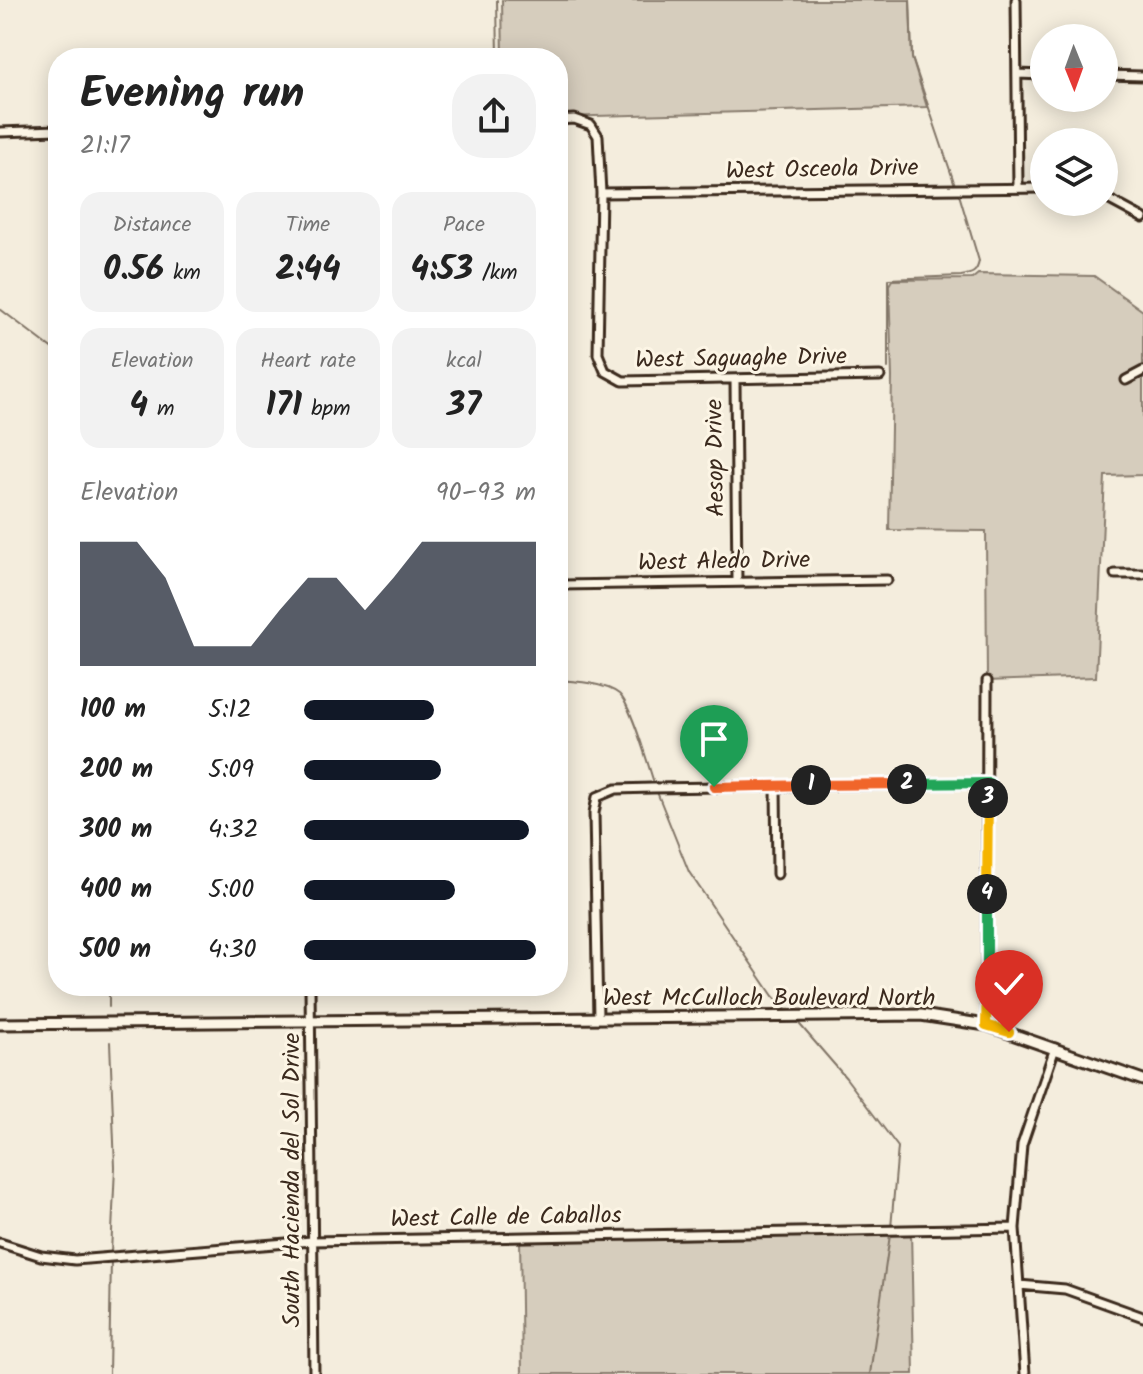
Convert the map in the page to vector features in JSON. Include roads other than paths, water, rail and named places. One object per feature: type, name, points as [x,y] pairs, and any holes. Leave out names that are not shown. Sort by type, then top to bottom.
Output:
[{"type":"main road","name":"West McCulloch Boulevard North","points":[[0,1024],[921,1015],[986,1025],[1143,1080]]},
{"type":"street","points":[[1016,0],[1018,188]]},
{"type":"street","points":[[1017,74],[1030,74]]},
{"type":"street","points":[[1118,75],[1143,76]]},
{"type":"street","points":[[568,119],[591,125],[598,136],[601,193]]},
{"type":"street","points":[[0,132],[48,130]]},
{"type":"street","name":"West Osceola Drive","points":[[601,193],[1030,188]]},
{"type":"street","name":"West Saguaghe Drive","points":[[601,193],[598,354],[605,371],[623,381],[880,376]]},
{"type":"street","points":[[1118,205],[1143,218]]},
{"type":"street","points":[[1126,380],[1143,371]]},
{"type":"street","name":"Aesop Drive","points":[[735,381],[737,582]]},
{"type":"street","points":[[1115,574],[1143,574]]},
{"type":"street","name":"West Aledo Drive","points":[[568,585],[887,580]]},
{"type":"street","points":[[986,1025],[987,681]]},
{"type":"street","points":[[598,1018],[594,813],[597,797],[616,789],[989,783]]},
{"type":"street","points":[[776,786],[777,874]]},
{"type":"street","name":"South Hacienda del Sol Drive","points":[[310,996],[314,1374]]},
{"type":"street","points":[[1025,1374],[1015,1228],[1022,1145],[1055,1048]]},
{"type":"street","name":"West Calle de Caballos","points":[[0,1243],[41,1256],[75,1260],[312,1241],[1015,1228]]},
{"type":"street","points":[[1019,1285],[1065,1289],[1143,1317]]},
{"type":"waterway","points":[[497,0],[498,48]]},
{"type":"waterway","points":[[910,0],[912,58],[955,185]]},
{"type":"waterway","points":[[888,368],[888,279],[961,276],[971,274],[977,268],[979,261],[958,191]]},
{"type":"waterway","points":[[0,309],[48,345]]},
{"type":"waterway","points":[[568,681],[613,690],[624,700],[655,786]]},
{"type":"waterway","points":[[657,792],[689,872],[773,996],[788,1012]]},
{"type":"waterway","points":[[109,996],[109,1007]]},
{"type":"waterway","points":[[795,1019],[846,1078],[898,1147],[891,1228]]},
{"type":"waterway","points":[[110,1042],[115,1167],[111,1253]]},
{"type":"waterway","points":[[870,1374],[890,1235]]},
{"type":"waterway","points":[[109,1374],[111,1259]]}]
